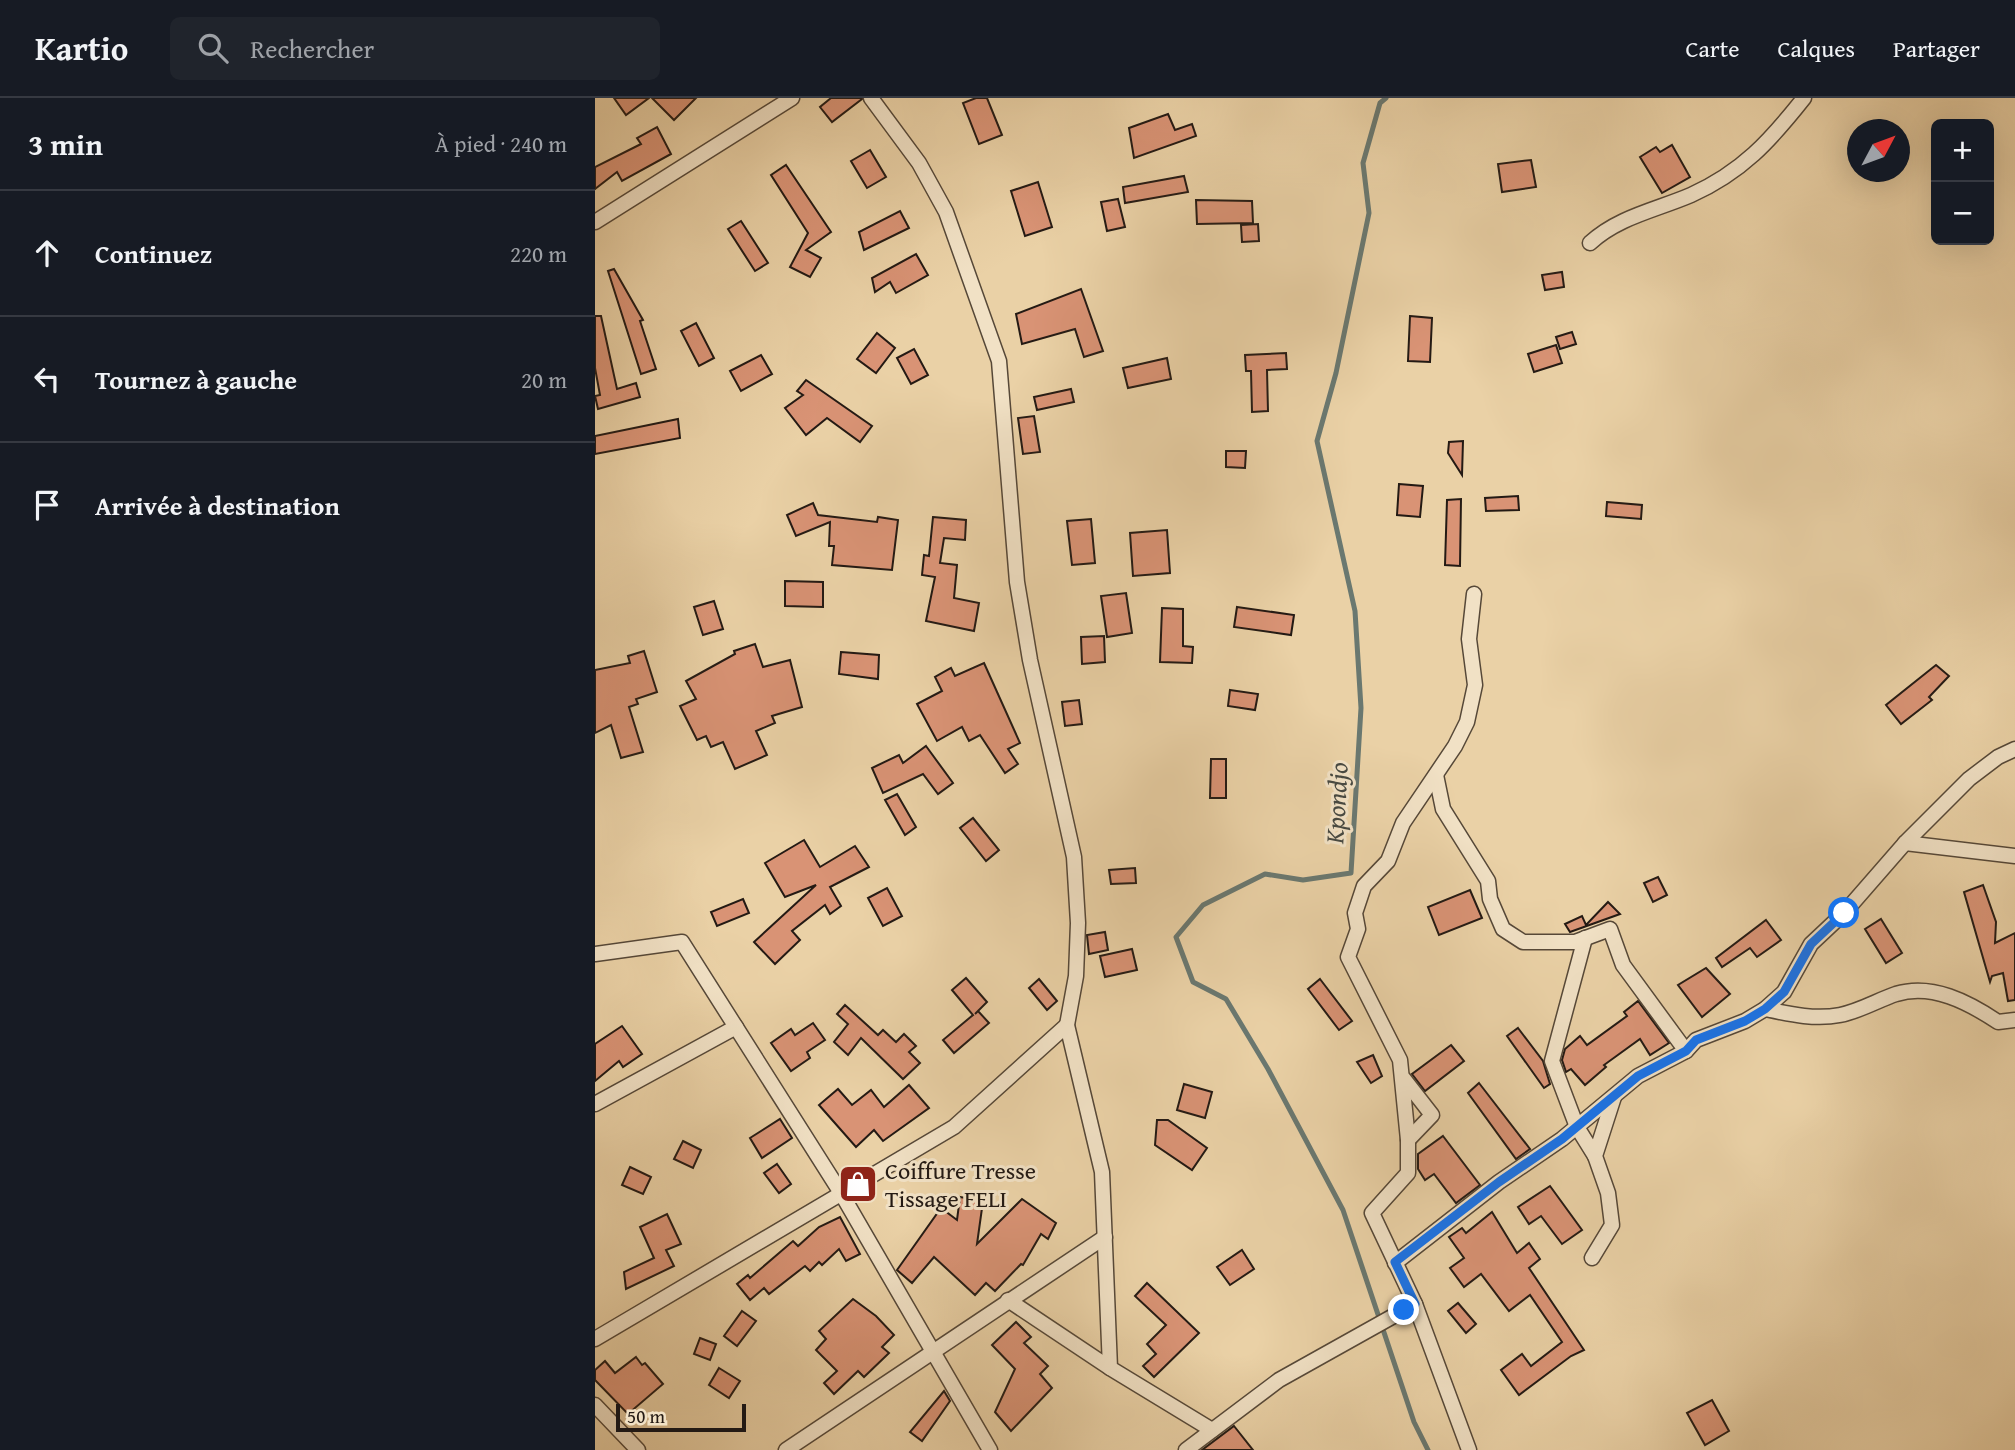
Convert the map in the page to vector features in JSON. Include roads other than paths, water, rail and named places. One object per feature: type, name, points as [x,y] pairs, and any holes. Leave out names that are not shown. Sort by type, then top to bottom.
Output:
[{"type":"street","points":[[595,222],[792,98]]},
{"type":"street","points":[[871,98],[919,163],[946,212],[999,361],[1017,582],[1030,660],[1074,858],[1079,923],[1076,976],[1067,1025],[1102,1172],[1110,1368]]},
{"type":"street","points":[[1590,243],[1608,227],[1693,194],[1736,171],[1763,147],[1804,98]]},
{"type":"street","points":[[1469,1450],[1410,1307],[1395,1262],[1372,1213],[1408,1173],[1403,1078],[1400,1060],[1348,957],[1358,929],[1355,913],[1364,886],[1388,861],[1403,823],[1436,775],[1467,722],[1475,685],[1469,639],[1474,594]]},
{"type":"street","points":[[1395,1262],[1577,1127],[1638,1076],[1686,1051],[1696,1040],[1745,1021],[1765,1009],[1784,992],[1811,944],[1844,913],[1905,844],[1969,779],[1998,757],[2015,749]]},
{"type":"street","points":[[1436,775],[1443,809],[1488,881],[1490,899],[1503,929],[1523,942],[1554,939],[1574,942],[1610,929],[1623,965],[1686,1051]]},
{"type":"street","points":[[1905,844],[2012,851]]},
{"type":"street","points":[[1585,938],[1552,1061],[1577,1127],[1595,1156],[1608,1194],[1612,1225],[1592,1258]]},
{"type":"street","points":[[595,954],[682,942],[841,1193],[989,1450]]},
{"type":"street","points":[[1765,1009],[1801,1017],[1840,1015],[1898,993],[1925,989],[1974,1006],[1998,1022],[2015,1020]]},
{"type":"street","points":[[595,1339],[954,1127],[1067,1025]]},
{"type":"street","points":[[595,1104],[736,1027]]},
{"type":"street","points":[[1403,1078],[1431,1115],[1408,1140]]},
{"type":"street","points":[[1595,1156],[1615,1095]]},
{"type":"street","points":[[786,1450],[1105,1237]]},
{"type":"street","points":[[1008,1300],[1110,1368],[1212,1430]]},
{"type":"street","points":[[1186,1450],[1279,1380],[1410,1307]]},
{"type":"street","points":[[595,1405],[638,1450]]},
{"type":"waterway","name":"Kpondjo","points":[[1386,98],[1380,103],[1363,163],[1369,213],[1336,373],[1317,441],[1355,611],[1361,708],[1351,873],[1303,880],[1265,874],[1203,905],[1176,937],[1193,982],[1226,999],[1268,1069],[1343,1210],[1414,1422],[1428,1450]]},
{"type":"place","name":"Coiffure Tresse Tissage FELI","points":[[858,1184]]}]
